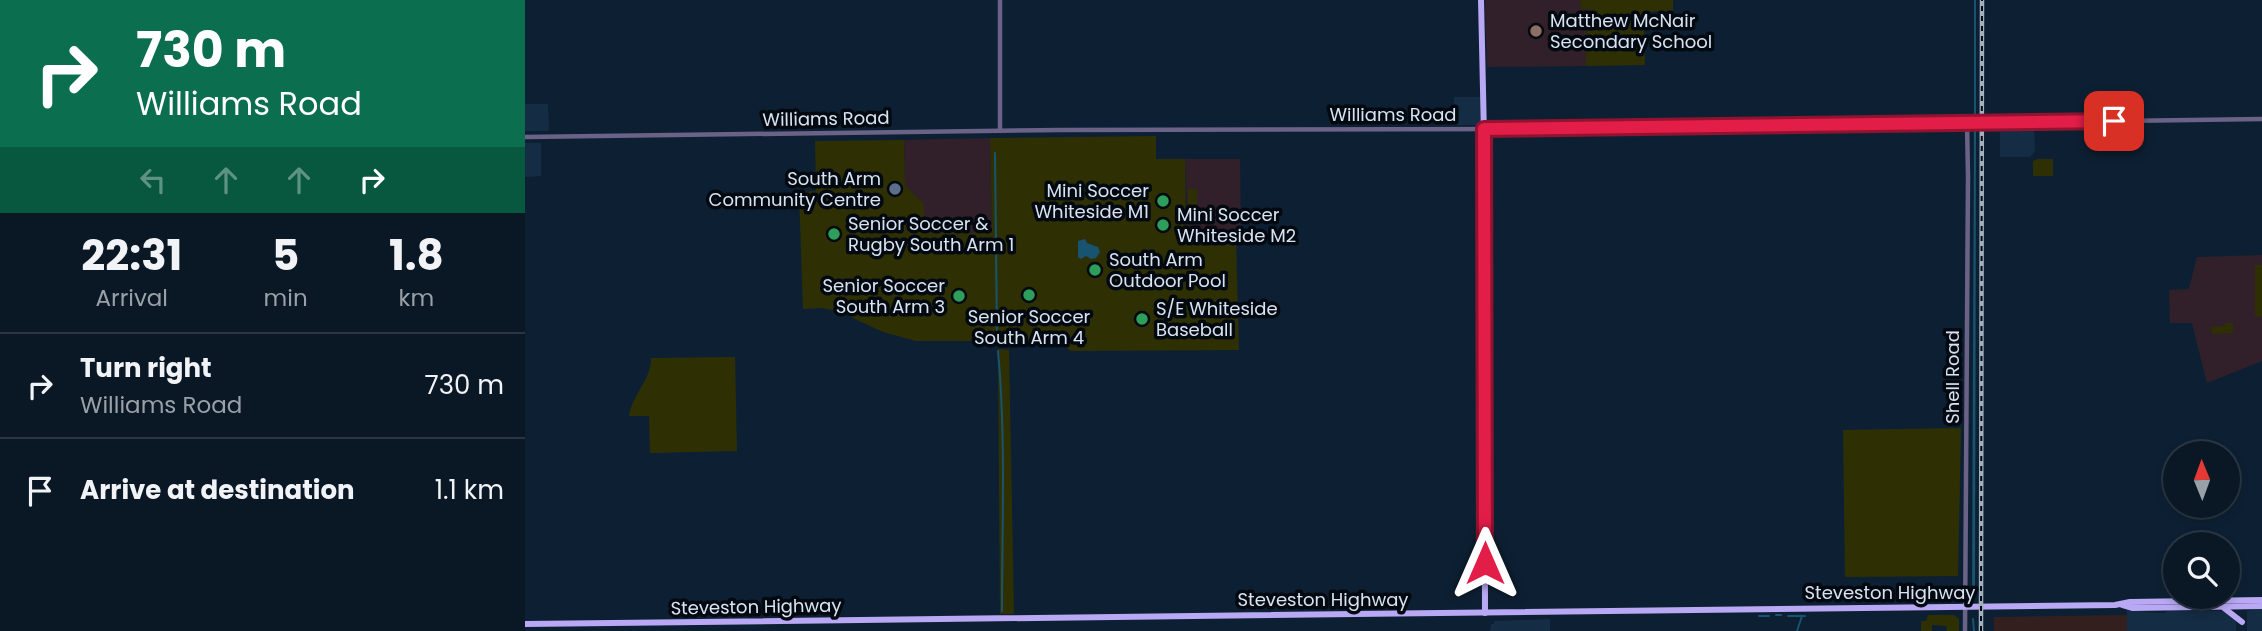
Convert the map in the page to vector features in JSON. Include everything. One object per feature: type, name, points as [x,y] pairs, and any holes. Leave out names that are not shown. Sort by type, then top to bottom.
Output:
[{"type":"main road","points":[[1481,0],[1484,129],[1485,613]]},
{"type":"main road","name":"Steveston Highway","points":[[525,624],[1965,607],[2262,600]]},
{"type":"main road","name":"Steveston Highway","points":[[2122,604],[2132,608],[2163,608]]},
{"type":"main road","name":"Steveston Highway","points":[[2240,607],[2262,606]]},
{"type":"main road","points":[[2225,609],[2242,622]]},
{"type":"street","points":[[1000,0],[1000,131]]},
{"type":"street","name":"Williams Road","points":[[525,137],[2262,119]]},
{"type":"street","name":"Shell Road","points":[[1965,631],[1967,123]]},
{"type":"shaded area","name":"Matthew McNair Secondary School","points":[[1485,0],[1580,0],[1581,8],[1591,9],[1591,20],[1586,34],[1586,66],[1487,67]]},
{"type":"shaded area","points":[[1580,0],[1673,0],[1673,11],[1644,12],[1645,65],[1586,66],[1586,33],[1591,20],[1591,9],[1581,9]]},
{"type":"shaded area","points":[[1454,97],[1482,97],[1482,125],[1454,125]]},
{"type":"shaded area","points":[[525,104],[548,104],[549,131],[525,131]]},
{"type":"shaded area","points":[[2000,125],[2034,125],[2035,151],[2030,157],[2000,157]]},
{"type":"shaded area","points":[[1974,129],[1975,598],[1972,598],[1972,594]]},
{"type":"shaded area","points":[[1156,136],[1156,159],[1185,159],[1186,219],[1190,235],[1197,238],[1236,238],[1239,350],[1071,351],[1056,341],[916,341],[883,332],[838,311],[803,309],[799,192],[816,191],[815,141],[904,140],[905,185],[924,204],[924,233],[992,233],[990,138]]},
{"type":"shaded area","points":[[990,138],[992,233],[924,234],[924,204],[905,185],[904,140]]},
{"type":"shaded area","points":[[525,143],[541,143],[541,176],[525,177]]},
{"type":"shaded area","points":[[1185,159],[1240,159],[1241,238],[1197,238],[1188,233]]},
{"type":"shaded area","points":[[2053,159],[2053,176],[2033,176],[2033,161]]},
{"type":"shaded area","points":[[1188,189],[1197,189],[1197,218],[1188,218]]},
{"type":"shaded area","points":[[1085,239],[1087,243],[1098,247],[1100,252],[1096,258],[1078,257],[1078,241]]},
{"type":"shaded area","points":[[2262,255],[2262,361],[2207,383],[2192,323],[2170,323],[2169,290],[2189,289],[2197,257]]},
{"type":"shaded area","points":[[2255,265],[2262,265],[2262,317],[2255,316]]},
{"type":"shaded area","points":[[2225,323],[2233,323],[2233,333],[2212,334],[2211,327],[2225,326]]},
{"type":"shaded area","points":[[998,349],[1009,350],[1014,614],[1000,614]]},
{"type":"shaded area","points":[[735,357],[737,451],[650,453],[649,416],[629,416],[648,374],[651,358]]},
{"type":"shaded area","points":[[1961,428],[1958,576],[1845,577],[1843,430]]},
{"type":"shaded area","points":[[2262,608],[2262,631],[2247,631],[2247,611]]},
{"type":"shaded area","points":[[2127,610],[2158,613],[2169,610],[2225,611],[2236,620],[2236,631],[2127,631]]},
{"type":"shaded area","points":[[1928,615],[1954,615],[1959,619],[1959,631],[1947,631],[1946,626],[1932,625],[1932,631],[1921,631],[1921,621],[1926,621]]},
{"type":"shaded area","points":[[2127,615],[2127,631],[1994,631],[1994,617]]},
{"type":"shaded area","points":[[1550,619],[1550,631],[1490,631],[1494,621]]},
{"type":"waterway","points":[[1975,0],[1975,117]]},
{"type":"waterway","points":[[995,153],[997,338]]},
{"type":"waterway","points":[[998,351],[1003,448],[1002,611]]},
{"type":"waterway","points":[[1776,615],[1781,615]]},
{"type":"waterway","points":[[1759,616],[1769,616]]},
{"type":"waterway","points":[[1788,616],[1805,616]]},
{"type":"waterway","points":[[1797,631],[1802,616]]},
{"type":"waterway","points":[[1973,619],[1974,631]]},
{"type":"railway","points":[[1981,631],[1982,0]]},
{"type":"place","name":"Matthew McNair Secondary School","points":[[1536,31]]},
{"type":"place","name":"South Arm Community Centre","points":[[895,189]]},
{"type":"place","name":"Mini Soccer Whiteside M1","points":[[1163,201]]},
{"type":"place","name":"Mini Soccer Whiteside M2","points":[[1163,225]]},
{"type":"place","name":"Senior Soccer & Rugby South Arm 1","points":[[834,234]]},
{"type":"place","name":"South Arm Outdoor Pool","points":[[1095,270]]},
{"type":"place","name":"Senior Soccer South Arm 4","points":[[1029,295]]},
{"type":"place","name":"Senior Soccer South Arm 3","points":[[959,296]]},
{"type":"place","name":"S/E Whiteside Baseball","points":[[1142,319]]},
{"type":"route","points":[[1485,563],[1484,129],[2114,121]]}]
